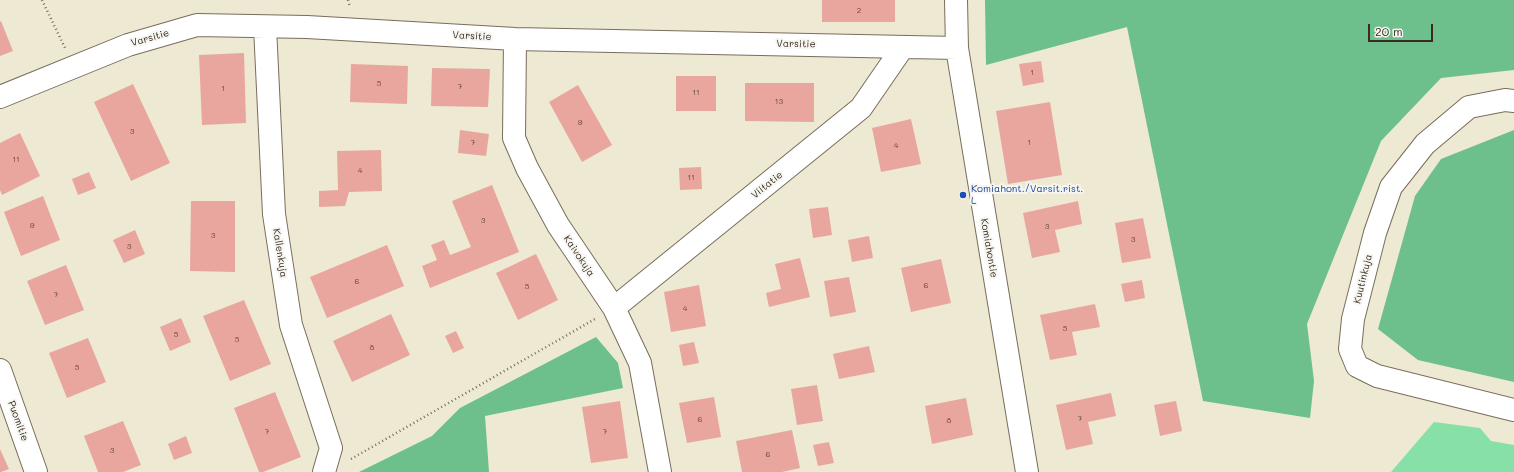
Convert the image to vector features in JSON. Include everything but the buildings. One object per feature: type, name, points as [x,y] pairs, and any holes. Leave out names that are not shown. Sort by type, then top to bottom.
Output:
[{"type":"street","name":"Komiahontie","points":[[956,0],[957,48],[1027,472]]},
{"type":"street","name":"Varsitie","points":[[0,97],[128,44],[197,25],[356,29],[515,39],[957,48]]},
{"type":"street","name":"Kallenkuja","points":[[265,27],[274,214],[291,325],[331,448],[324,472]]},
{"type":"street","name":"Kaivokuja","points":[[515,39],[514,138],[527,168],[558,225],[614,308],[640,363],[660,472]]},
{"type":"street","name":"Viitatie","points":[[614,308],[861,108],[903,46]]},
{"type":"street","name":"Kuutinkuja","points":[[1514,100],[1505,100],[1469,107],[1425,144],[1391,187],[1371,247],[1353,319],[1350,349],[1357,366],[1377,376],[1514,410]]},
{"type":"street","name":"Puomitie","points":[[0,370],[36,472]]},
{"type":"path","points":[[42,0],[74,67]]},
{"type":"path","points":[[348,460],[614,308]]},
{"type":"green space","points":[[985,0],[1514,0],[1514,70],[1441,78],[1381,141],[1307,324],[1314,381],[1310,418],[1203,401],[1127,27],[986,65]]},
{"type":"green space","points":[[1514,130],[1514,382],[1418,360],[1378,329],[1415,196],[1441,159]]},
{"type":"green space","points":[[596,337],[618,363],[623,388],[485,416],[489,472],[359,472],[432,436],[460,408]]},
{"type":"green space","points":[[1434,422],[1480,428],[1491,441],[1514,445],[1514,472],[1391,472]]},
{"type":"place","name":"Komiahont./Varsit.rist. L","points":[[963,195]]}]
